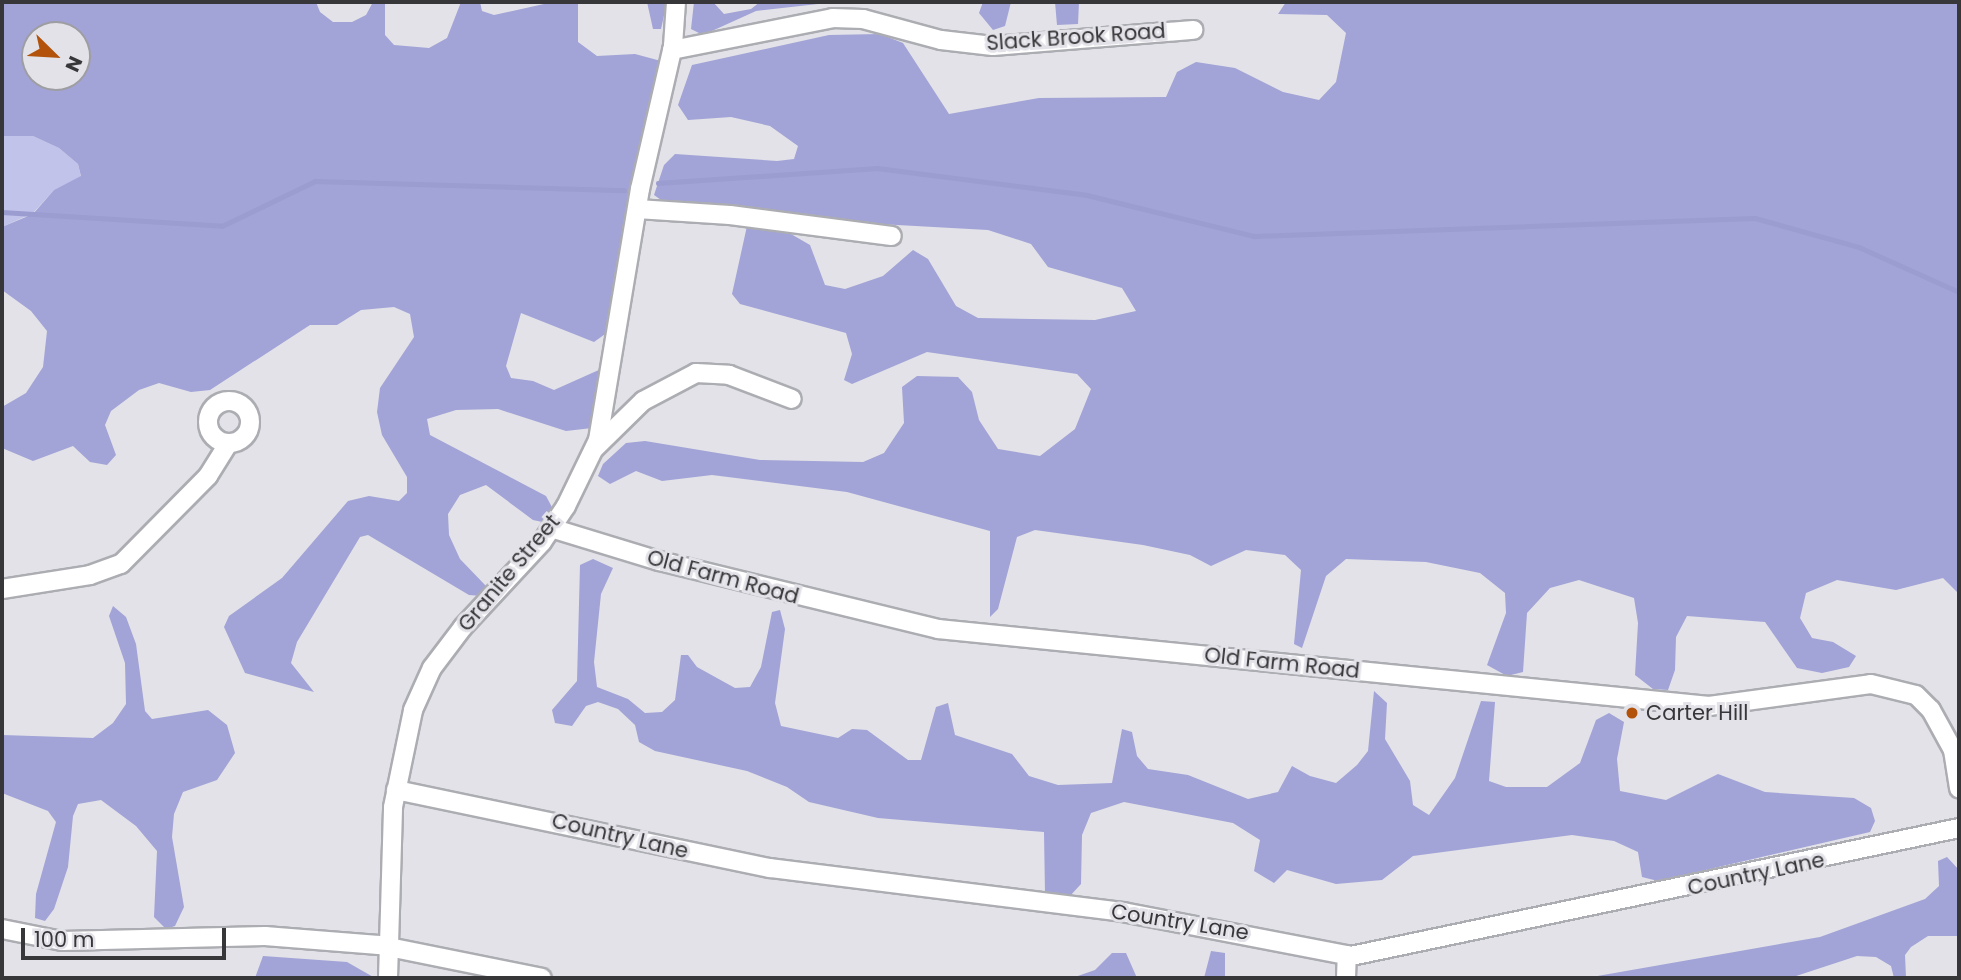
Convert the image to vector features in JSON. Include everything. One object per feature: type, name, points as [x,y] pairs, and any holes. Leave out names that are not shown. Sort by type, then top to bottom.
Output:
[{"type":"street","name":"Granite Street","points":[[388,978],[396,790],[413,710],[432,668],[551,528],[593,451],[608,393],[637,209],[672,50],[676,2]]},
{"type":"street","name":"Slack Brook Road","points":[[672,50],[833,18],[863,19],[941,40],[993,46],[1194,30]]},
{"type":"street","points":[[637,209],[730,215],[891,236]]},
{"type":"street","points":[[593,451],[643,401],[696,373],[729,375],[792,399]]},
{"type":"street","points":[[2,589],[90,575],[121,564],[208,476],[228,443]]},
{"type":"street","name":"Old Farm Road","points":[[551,528],[659,561],[938,629],[1709,706],[1871,684],[1916,695],[1931,710],[1953,750],[1959,789]]},
{"type":"street","name":"Country Lane","points":[[396,790],[769,868],[1123,912],[1348,955],[1748,876],[1959,828]]},
{"type":"street","points":[[2,929],[62,941],[265,936],[390,946],[542,978]]},
{"type":"street","points":[[1346,978],[1348,955]]},
{"type":"shaded area","points":[[2,2],[316,2],[320,12],[333,22],[352,22],[366,15],[373,2],[385,2],[385,35],[394,45],[429,48],[447,38],[461,2],[480,2],[482,11],[494,15],[553,2],[578,2],[578,42],[597,56],[635,54],[661,61],[608,332],[594,342],[521,313],[506,366],[511,378],[533,381],[554,390],[601,369],[592,428],[566,431],[498,409],[456,410],[427,419],[430,435],[546,496],[554,511],[547,523],[533,520],[486,485],[460,495],[448,514],[449,535],[460,559],[486,586],[482,596],[469,595],[368,535],[360,537],[297,642],[291,663],[314,692],[245,673],[224,627],[229,616],[282,578],[348,501],[369,496],[399,501],[407,493],[407,477],[382,435],[377,412],[380,388],[414,337],[410,314],[394,307],[361,310],[337,325],[310,325],[210,390],[191,392],[159,383],[139,390],[111,411],[105,425],[116,455],[107,465],[90,462],[73,446],[33,461],[2,448],[2,407],[26,393],[43,367],[47,331],[31,311],[2,290],[2,227],[33,214],[54,190],[81,176],[78,164],[59,148],[33,136],[2,136]]},
{"type":"shaded area","points":[[647,2],[667,2],[661,29],[653,29]]},
{"type":"shaded area","points":[[694,2],[713,2],[724,14],[751,9],[760,2],[836,2],[756,11],[703,35],[691,29]]},
{"type":"shaded area","points":[[983,2],[1011,2],[1005,26],[993,30],[979,13]]},
{"type":"shaded area","points":[[1055,2],[1079,2],[1078,24],[1057,25]]},
{"type":"shaded area","points":[[1286,2],[1959,2],[1959,594],[1943,578],[1896,590],[1837,580],[1806,593],[1800,618],[1812,638],[1833,642],[1856,656],[1849,667],[1822,673],[1797,668],[1765,622],[1687,616],[1676,637],[1675,670],[1668,690],[1653,689],[1635,675],[1638,623],[1634,598],[1579,580],[1550,588],[1527,613],[1523,672],[1507,676],[1487,665],[1506,613],[1505,593],[1480,573],[1426,562],[1346,559],[1326,576],[1302,648],[1294,644],[1301,570],[1285,555],[1246,550],[1211,566],[1190,555],[1143,545],[1035,530],[1017,537],[998,609],[990,617],[990,531],[847,492],[712,475],[662,481],[636,471],[610,484],[598,476],[603,464],[626,443],[645,441],[760,460],[863,462],[884,453],[904,423],[902,387],[917,376],[958,377],[972,392],[979,420],[998,449],[1040,456],[1075,429],[1091,389],[1077,374],[927,352],[852,384],[844,380],[852,354],[846,333],[740,304],[732,294],[747,226],[784,230],[810,245],[825,285],[845,289],[883,276],[913,250],[928,259],[956,306],[978,318],[1095,320],[1136,311],[1122,288],[1048,267],[1031,244],[988,230],[843,222],[664,202],[654,195],[664,165],[675,154],[777,161],[794,159],[798,146],[770,126],[731,117],[688,120],[678,105],[692,65],[829,35],[880,34],[903,43],[949,114],[1039,98],[1166,97],[1177,72],[1196,62],[1235,68],[1283,92],[1319,100],[1336,82],[1346,33],[1327,15],[1278,14]]},
{"type":"shaded area","points":[[2,136],[33,136],[59,148],[78,164],[81,177],[54,190],[33,213],[2,227]]},
{"type":"shaded area","points":[[593,559],[613,568],[601,594],[594,662],[597,687],[628,699],[645,713],[662,712],[675,700],[681,655],[688,655],[697,667],[735,688],[750,687],[761,667],[772,612],[780,610],[785,629],[775,703],[781,726],[838,738],[852,729],[867,730],[908,760],[921,760],[936,707],[948,703],[955,735],[1012,754],[1029,776],[1058,785],[1112,783],[1122,729],[1132,732],[1137,756],[1148,769],[1188,775],[1248,799],[1278,792],[1292,766],[1310,776],[1336,783],[1357,765],[1368,751],[1374,691],[1387,703],[1385,739],[1410,781],[1413,805],[1429,815],[1455,778],[1481,701],[1495,702],[1489,781],[1506,787],[1547,787],[1580,763],[1596,720],[1609,713],[1624,722],[1617,759],[1620,791],[1666,800],[1718,774],[1765,792],[1854,798],[1871,808],[1875,821],[1870,832],[1658,881],[1642,877],[1638,852],[1614,841],[1572,835],[1413,856],[1382,880],[1336,884],[1287,870],[1274,883],[1254,871],[1260,840],[1233,823],[1124,802],[1091,813],[1082,835],[1081,884],[1069,897],[1045,894],[1044,832],[878,818],[809,802],[787,787],[747,771],[655,751],[639,742],[635,725],[618,709],[598,702],[586,706],[572,726],[555,723],[552,710],[577,681],[580,565]]},
{"type":"shaded area","points":[[113,606],[126,617],[136,644],[145,711],[152,719],[208,710],[227,725],[235,753],[217,780],[183,792],[174,814],[172,837],[184,907],[175,926],[166,929],[154,917],[157,851],[136,826],[101,800],[78,804],[73,816],[68,867],[54,909],[45,921],[35,918],[36,894],[56,822],[48,811],[2,793],[2,735],[93,738],[113,723],[126,704],[125,663],[109,616]]},
{"type":"shaded area","points":[[1947,857],[1959,870],[1959,936],[1928,936],[1911,947],[1905,955],[1906,978],[1894,978],[1891,966],[1876,957],[1857,956],[1790,978],[1586,978],[1820,937],[1925,899],[1939,886],[1938,861]]},
{"type":"shaded area","points":[[1211,951],[1225,953],[1225,978],[1204,978]]},
{"type":"shaded area","points":[[1112,953],[1126,953],[1137,978],[1072,978],[1095,970]]},
{"type":"shaded area","points":[[263,956],[347,962],[375,978],[255,978]]},
{"type":"waterway","points":[[658,183],[877,168],[1087,195],[1254,236],[1755,218],[1859,247],[1959,292]]},
{"type":"waterway","points":[[2,212],[222,226],[315,181],[624,190]]},
{"type":"place","name":"Carter Hill","points":[[1632,713]]}]
